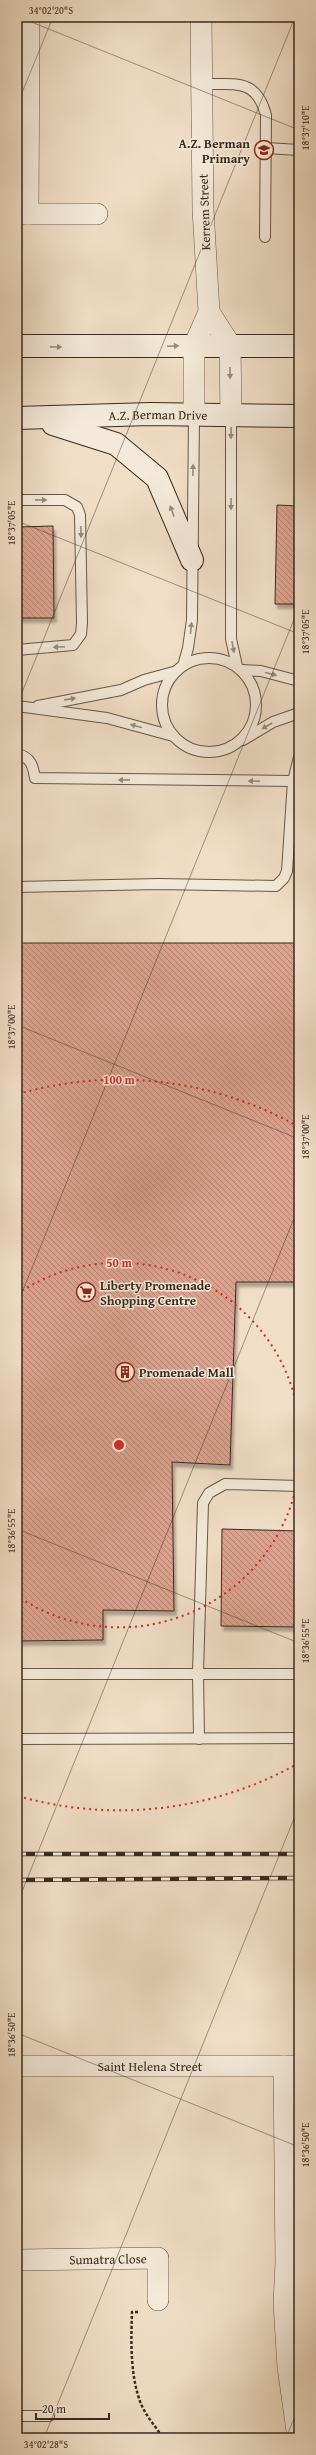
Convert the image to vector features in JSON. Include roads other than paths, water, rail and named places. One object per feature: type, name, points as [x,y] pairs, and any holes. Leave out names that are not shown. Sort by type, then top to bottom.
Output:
[{"type":"main road","points":[[17,346],[299,346]]},
{"type":"main road","name":"A.Z. Berman Drive","points":[[26,418],[150,414],[194,416],[299,416]]},
{"type":"main road","points":[[26,418],[116,444],[138,460],[157,478],[192,560]]},
{"type":"street","points":[[29,17],[23,214],[97,214]]},
{"type":"street","name":"Kerrem Street","points":[[194,416],[194,346],[209,312],[203,209],[201,17]]},
{"type":"street","name":"Kerrem Street","points":[[209,312],[230,345]]},
{"type":"street","points":[[230,345],[231,416]]},
{"type":"street","name":"Saint Helena Street","points":[[17,2066],[291,2066]]},
{"type":"street","points":[[291,2066],[292,2263],[284,2303],[285,2334],[298,2438]]},
{"type":"street","name":"Sumatra Close","points":[[17,2260],[158,2258],[152,2306]]},
{"type":"lane","points":[[201,84],[240,85],[253,89],[262,98],[266,115],[265,237]]},
{"type":"lane","points":[[266,148],[299,150]]},
{"type":"lane","points":[[194,416],[191,630],[180,668],[168,682],[163,696],[162,710],[166,724],[174,736],[184,745],[197,751],[217,751],[237,744],[273,722],[299,713]]},
{"type":"lane","points":[[231,416],[231,639],[239,668],[252,684],[256,700],[256,711],[248,731],[237,744]]},
{"type":"lane","points":[[17,500],[65,500],[77,507],[80,516],[82,623],[81,634],[73,645],[17,650]]},
{"type":"lane","points":[[32,707],[104,695],[121,690],[156,675],[180,668],[195,660],[210,658],[224,660],[239,668],[261,671],[299,681]]},
{"type":"lane","points":[[17,706],[108,718],[174,736]]},
{"type":"lane","points":[[17,754],[28,758],[32,764],[35,778],[293,781]]},
{"type":"lane","points":[[17,887],[158,884],[272,887],[280,883],[287,871],[294,818],[293,781],[299,757]]},
{"type":"lane","points":[[199,1739],[198,1673],[203,1504],[209,1493],[225,1484],[299,1486]]},
{"type":"lane","points":[[17,1674],[299,1674]]},
{"type":"lane","points":[[17,1739],[299,1738]]},
{"type":"lane","points":[[17,2416],[49,2416]]},
{"type":"railway","points":[[17,1854],[299,1854]]},
{"type":"railway","points":[[17,1880],[299,1878]]},
{"type":"place","name":"A.Z. Berman Primary","points":[[264,150]]},
{"type":"place","name":"Liberty Promenade Shopping Centre","points":[[86,1292]]},
{"type":"place","name":"Promenade Mall","points":[[125,1372]]}]
